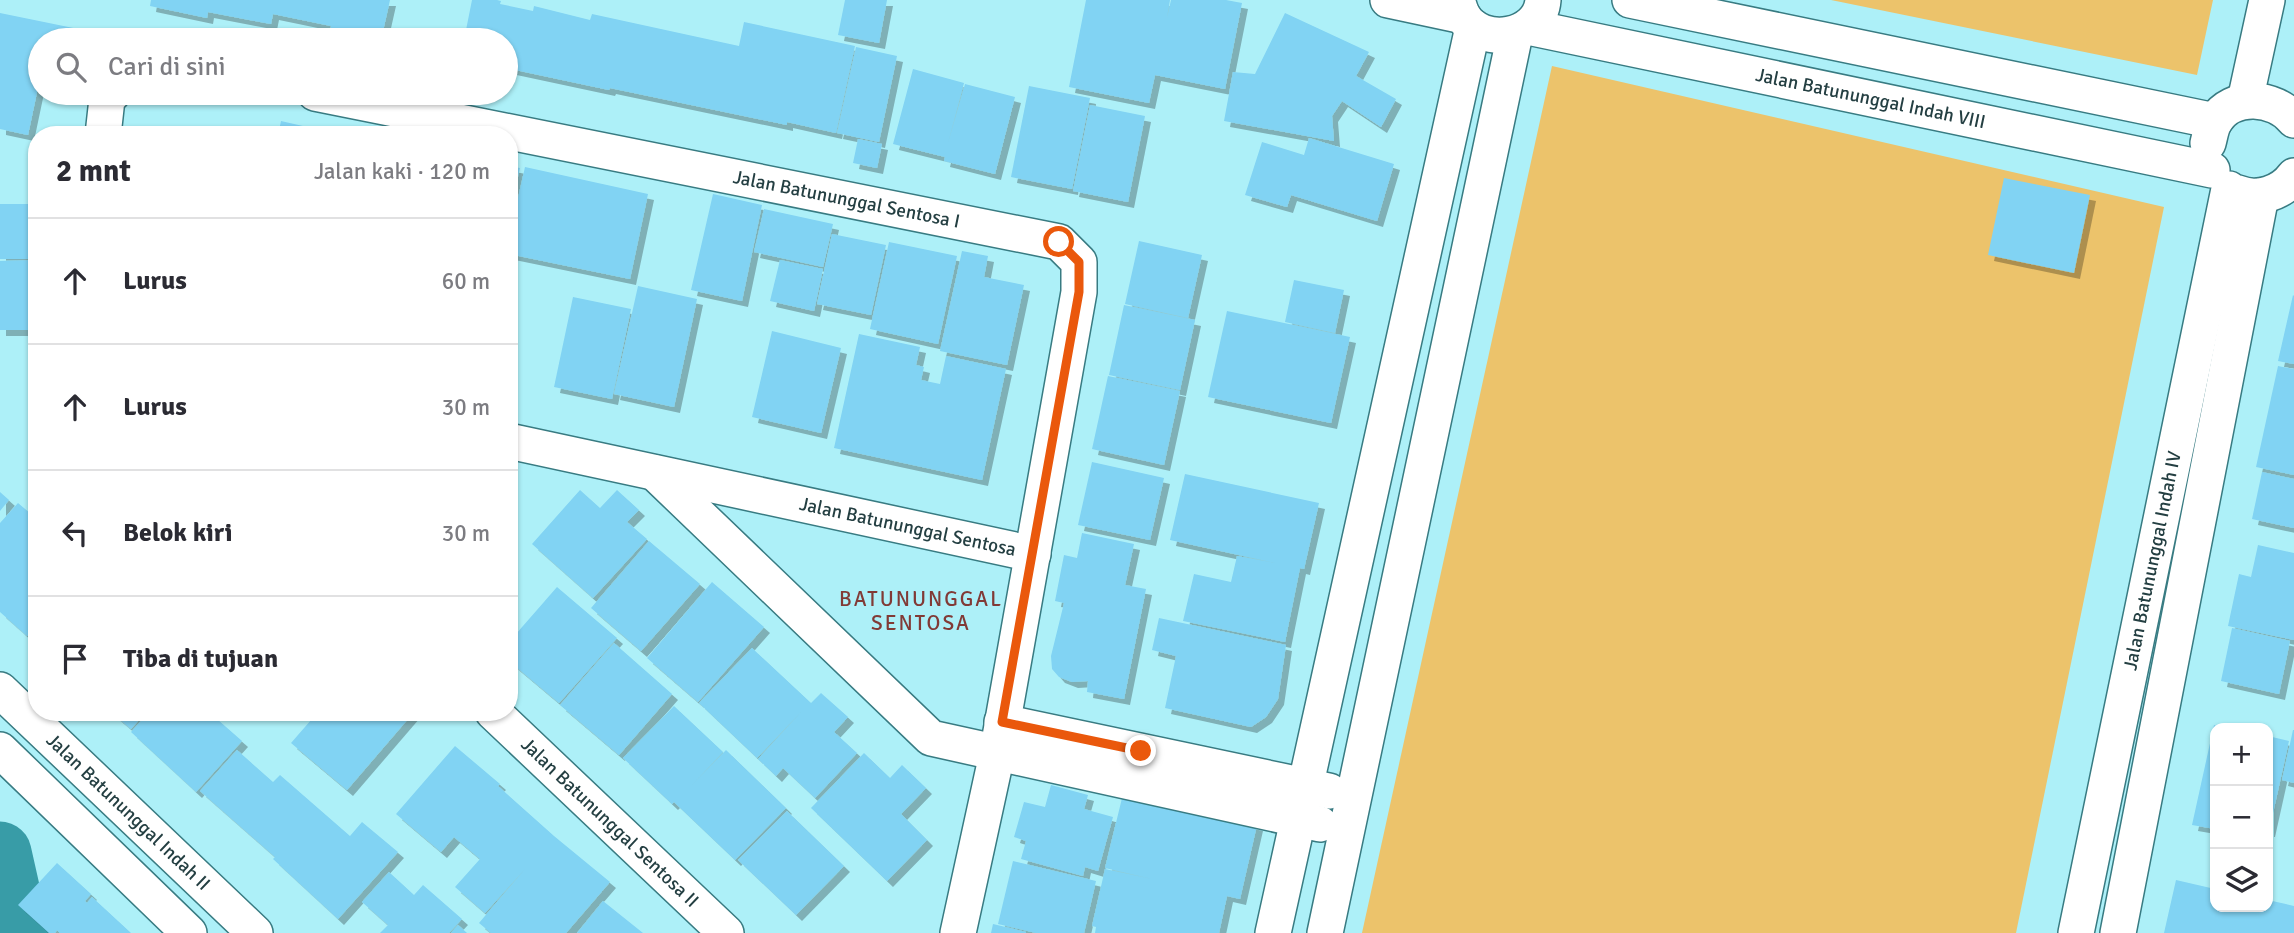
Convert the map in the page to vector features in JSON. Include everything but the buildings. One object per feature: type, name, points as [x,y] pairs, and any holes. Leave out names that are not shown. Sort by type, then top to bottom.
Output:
[{"type":"street","points":[[1273,933],[1464,14],[1388,0]]},
{"type":"street","points":[[1630,0],[2215,121]]},
{"type":"street","points":[[2245,101],[2267,0]]},
{"type":"street","name":"Jalan Batununggal Indah VIII","points":[[1464,14],[1493,36],[1529,20],[2234,185]]},
{"type":"street","points":[[1325,933],[1353,796],[1529,20]]},
{"type":"street","points":[[2293,109],[2269,102],[2245,101],[2229,108],[2215,121],[2207,145],[2234,185],[2278,191],[2293,179]]},
{"type":"street","points":[[104,126],[106,105]]},
{"type":"street","name":"Jalan Batununggal Sentosa I","points":[[375,105],[480,126]]},
{"type":"street","name":"Jalan Batununggal Sentosa I","points":[[518,134],[1059,242],[1079,262],[1079,292],[1033,554]]},
{"type":"street","name":"Jalan Batununggal Indah IV","points":[[2076,933],[2234,185]]},
{"type":"street","name":"Jalan Batununggal Indah IV","points":[[2118,933],[2234,185]]},
{"type":"street","name":"Jalan Batununggal Sentosa","points":[[518,443],[1033,554],[1000,738]]},
{"type":"street","points":[[655,473],[931,738],[1000,738],[1302,802],[1353,796]]},
{"type":"street","name":"Jalan Batununggal Indah II","points":[[0,690],[28,717]]},
{"type":"street","name":"Jalan Batununggal Indah II","points":[[33,721],[255,933]]},
{"type":"street","name":"Jalan Batununggal Sentosa II","points":[[502,721],[726,933]]},
{"type":"street","points":[[958,933],[1000,738]]},
{"type":"street","points":[[0,750],[189,933]]},
{"type":"street","points":[[1302,802],[1346,830]]},
{"type":"shaded area","points":[[1831,0],[2213,0],[2197,75]]},
{"type":"shaded area","points":[[1552,66],[2164,207],[2016,933],[1362,933]]},
{"type":"waterway","points":[[0,853],[18,933]]},
{"type":"district","name":"BATUNUNGGAL SENTOSA","points":[[921,611]]},
{"type":"route","points":[[1059,242],[1079,262],[1079,292],[1002,722],[1141,751]]}]
